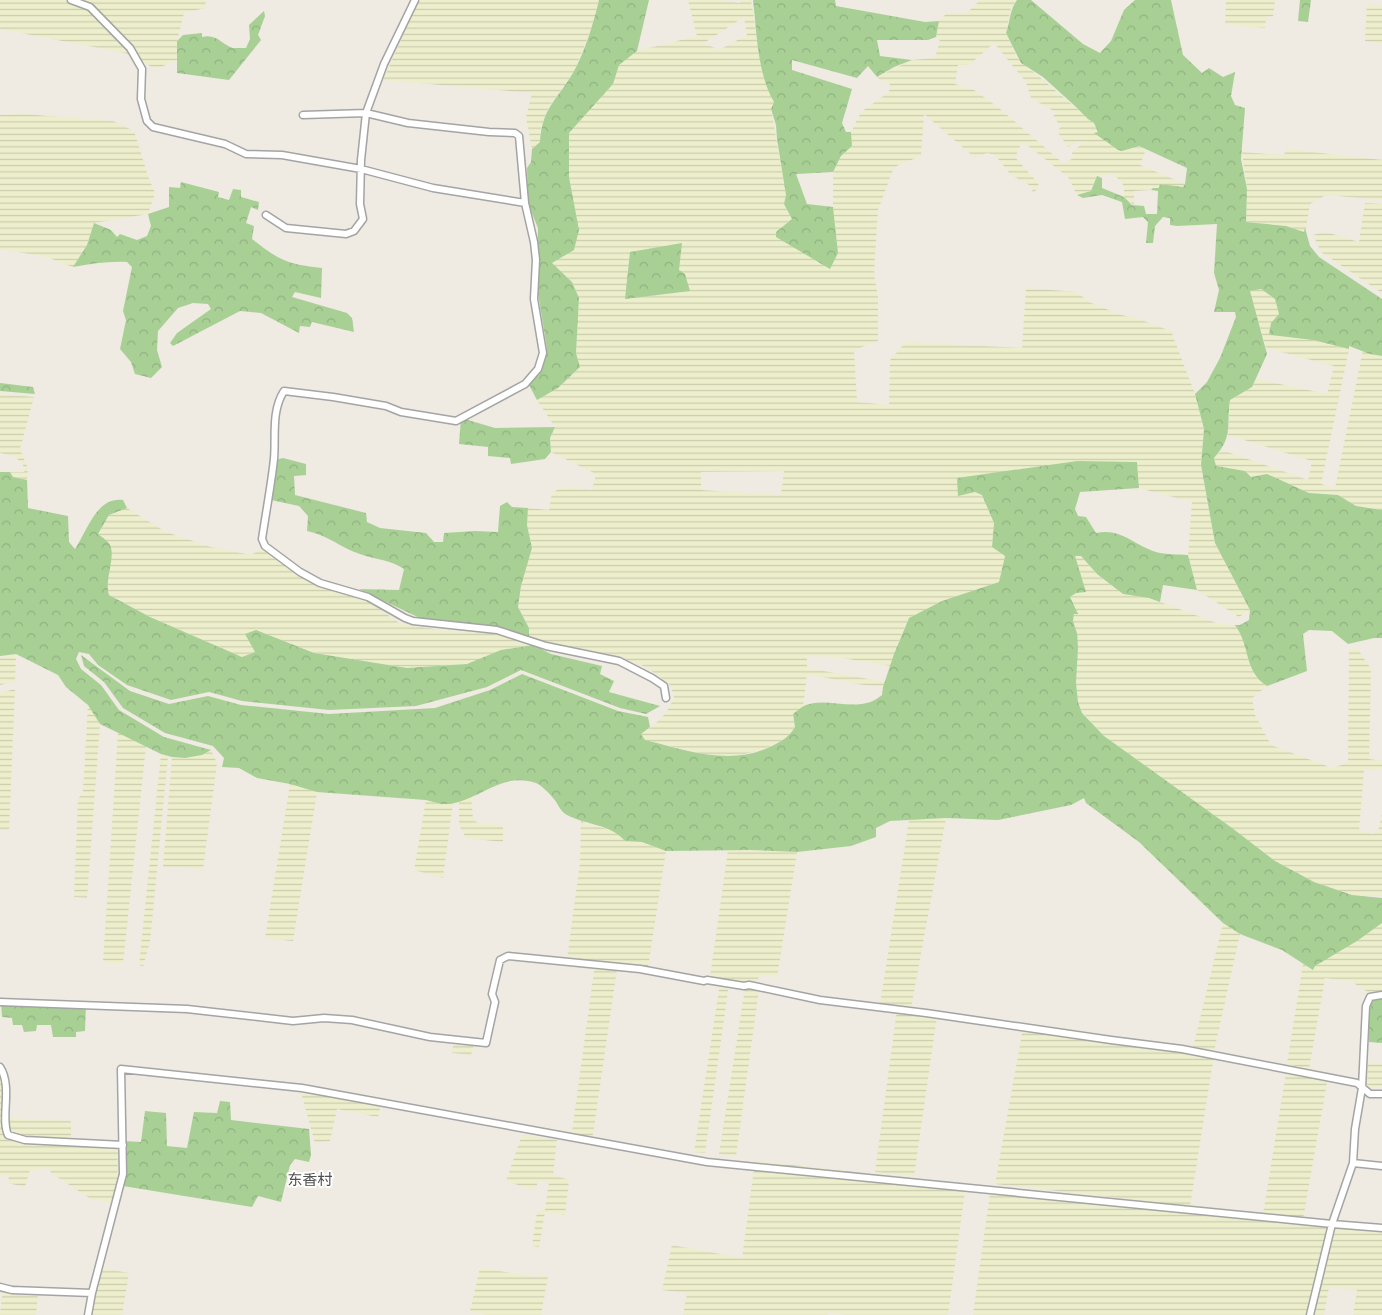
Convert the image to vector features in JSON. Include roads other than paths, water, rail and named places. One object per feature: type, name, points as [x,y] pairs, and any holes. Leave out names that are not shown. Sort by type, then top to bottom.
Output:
[{"type":"street","points":[[71,0],[90,7],[130,48],[142,69],[141,99],[146,121],[153,126],[225,144],[246,154],[282,156],[361,169],[433,188],[525,203]]},
{"type":"street","points":[[266,214],[286,228],[346,234],[354,231],[363,218],[360,204],[366,113],[384,64],[415,0]]},
{"type":"street","points":[[304,115],[366,113],[408,123],[515,133],[519,136],[525,203],[536,260],[534,299],[543,353],[538,369],[525,384],[456,421],[401,412],[386,406],[284,391],[275,416],[274,458],[262,539],[265,546],[300,572],[320,583],[368,597],[405,618],[414,621],[497,630],[546,646],[619,661],[664,686],[666,698]]},
{"type":"street","points":[[0,1002],[187,1009],[293,1021],[324,1018],[352,1020],[430,1037],[486,1043],[495,1002],[492,994],[500,960],[508,956],[640,969],[744,986],[749,985],[820,1000],[1182,1049],[1357,1083],[1370,1094],[1382,1094]]},
{"type":"street","points":[[1310,1315],[1332,1224],[1353,1163],[1355,1129],[1362,1088],[1366,1006],[1370,998],[1382,995]]},
{"type":"street","points":[[0,1066],[5,1075],[4,1120],[5,1131],[8,1136],[25,1140],[123,1145]]},
{"type":"street","points":[[88,1315],[123,1174],[121,1069],[302,1088],[708,1162],[1382,1228]]},
{"type":"street","points":[[1353,1163],[1382,1166]]},
{"type":"street","points":[[0,1287],[12,1290],[92,1293]]},
{"type":"district","name":"东香村","points":[[310,1180]]}]
